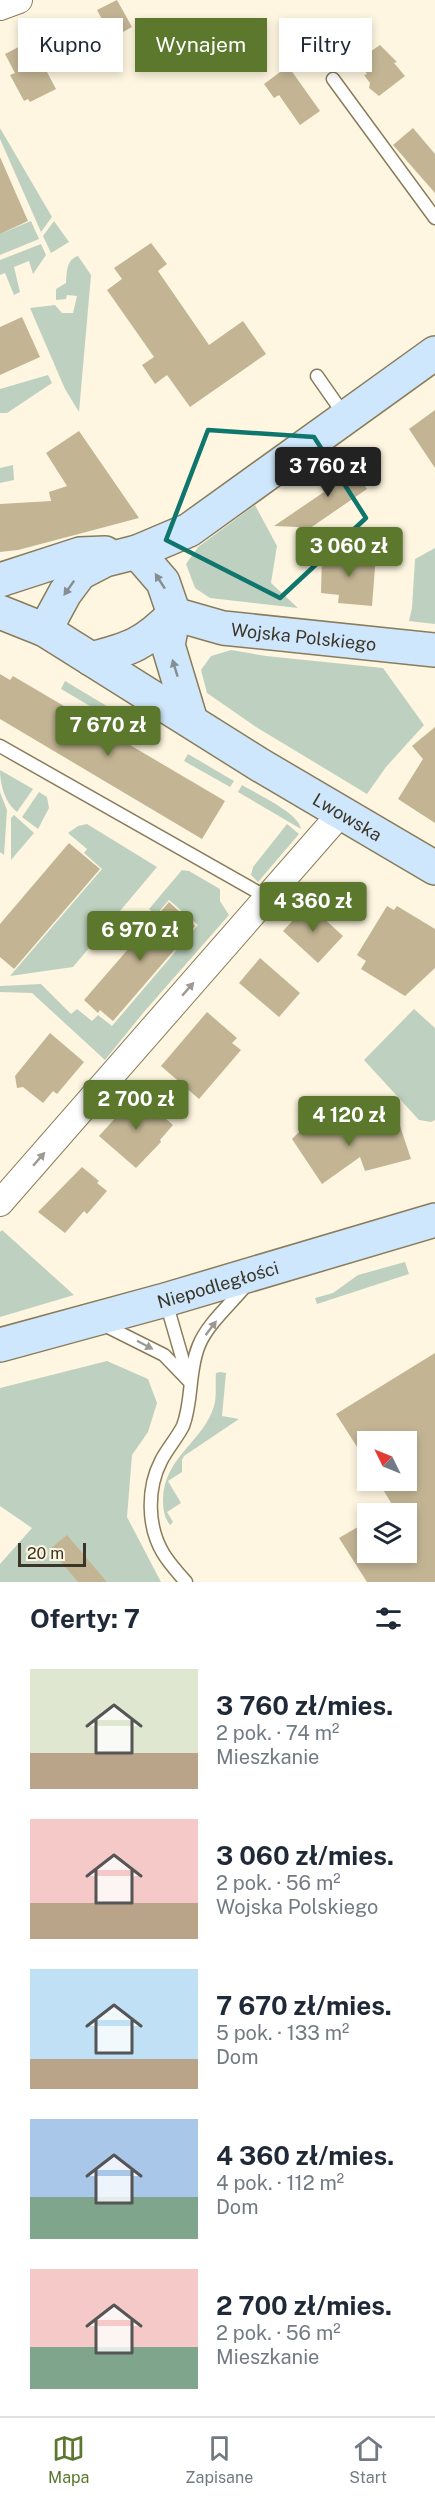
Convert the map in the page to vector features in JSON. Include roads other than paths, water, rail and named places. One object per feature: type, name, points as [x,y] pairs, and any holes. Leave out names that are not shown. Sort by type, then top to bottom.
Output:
[{"type":"street","points":[[0,7],[19,0]]},
{"type":"street","points":[[45,630],[80,573],[105,560],[137,552],[189,530],[435,353]]},
{"type":"street","points":[[0,580],[80,554],[137,552]]},
{"type":"street","points":[[137,552],[163,582],[174,614],[168,645],[191,721]]},
{"type":"street","points":[[0,612],[45,630],[91,659],[124,650],[154,635],[174,614]]},
{"type":"street","name":"Wojska Polskiego","points":[[174,614],[223,628],[435,650]]},
{"type":"street","name":"Lwowska","points":[[91,659],[260,765],[435,868]]},
{"type":"street","points":[[0,1203],[341,813]]},
{"type":"street","name":"Niepodległości","points":[[0,1345],[165,1300],[435,1220]]},
{"type":"lane","points":[[333,79],[435,218]]},
{"type":"lane","points":[[316,376],[345,417]]},
{"type":"lane","points":[[0,746],[268,898]]},
{"type":"lane","points":[[186,1582],[162,1552],[149,1498],[152,1480],[161,1460],[182,1426],[189,1403],[190,1382],[199,1344],[257,1271]]},
{"type":"lane","points":[[165,1300],[190,1382]]},
{"type":"lane","points":[[93,1320],[164,1355],[190,1382]]}]
